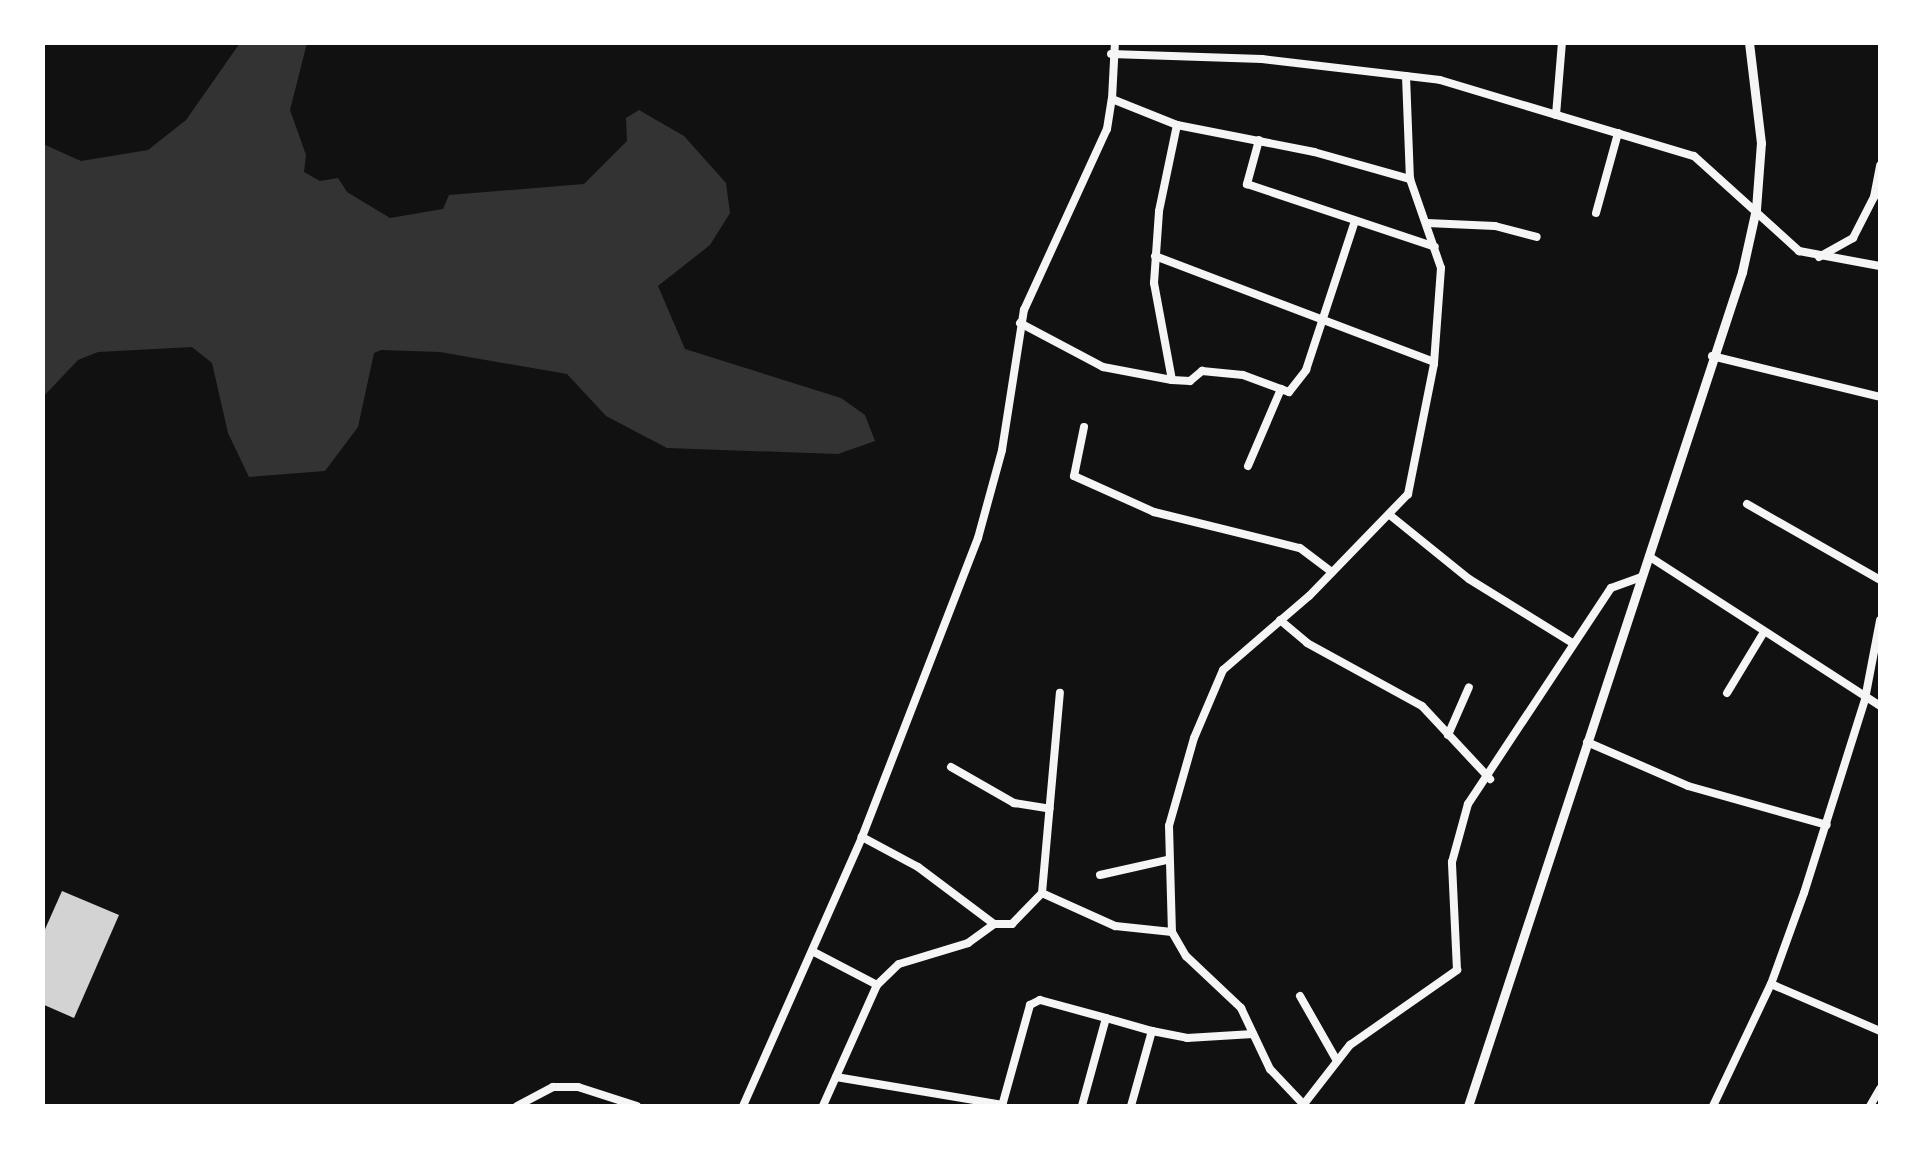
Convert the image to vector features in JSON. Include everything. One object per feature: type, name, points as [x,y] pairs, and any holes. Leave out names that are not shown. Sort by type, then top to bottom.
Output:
[{"type":"street","points":[[743,1106],[862,837],[978,538],[1002,450],[1020,323],[1106,128],[1112,99],[1111,54],[1116,42]]},
{"type":"street","points":[[1556,115],[1562,42]]},
{"type":"street","points":[[1468,1106],[1650,557],[1756,209],[1760,143],[1749,42]]},
{"type":"street","points":[[1111,54],[1262,59],[1406,76],[1556,115],[1694,156],[1798,251],[1880,266]]},
{"type":"street","points":[[1406,76],[1410,179],[1441,268],[1434,362],[1419,460],[1408,494],[1391,516],[1219,676],[1172,812],[1167,860],[1172,932],[1186,956],[1241,1008],[1270,1069],[1304,1105],[1336,1059],[1456,970],[1452,862],[1468,804],[1490,779],[1571,642],[1611,588],[1642,577]]},
{"type":"street","points":[[1112,99],[1178,125],[1259,140],[1410,179]]},
{"type":"street","points":[[1172,380],[1155,256],[1178,125]]},
{"type":"street","points":[[1596,213],[1618,134]]},
{"type":"street","points":[[1259,140],[1248,184],[1436,248]]},
{"type":"street","points":[[1819,257],[1853,238],[1874,196],[1880,166]]},
{"type":"street","points":[[1020,323],[1102,367],[1172,380],[1190,380],[1202,371],[1243,375],[1288,392],[1306,370],[1356,221]]},
{"type":"street","points":[[1427,223],[1476,224],[1538,237]]},
{"type":"street","points":[[1155,256],[1434,362]]},
{"type":"street","points":[[1712,356],[1880,397]]},
{"type":"street","points":[[1248,466],[1281,388]]},
{"type":"street","points":[[1084,427],[1074,476],[1154,512],[1300,548],[1332,572]]},
{"type":"street","points":[[1746,504],[1880,580]]},
{"type":"street","points":[[1391,516],[1469,579],[1571,642]]},
{"type":"street","points":[[1650,557],[1880,706]]},
{"type":"street","points":[[1280,620],[1307,643],[1404,693],[1490,779]]},
{"type":"street","points":[[1714,1106],[1772,984],[1866,699],[1880,620]]},
{"type":"street","points":[[1727,693],[1764,632]]},
{"type":"street","points":[[1448,735],[1469,687]]},
{"type":"street","points":[[823,1106],[877,985],[899,964],[968,943],[994,924],[1012,924],[1042,894],[1060,693]]},
{"type":"street","points":[[1587,742],[1688,786],[1826,825]]},
{"type":"street","points":[[951,767],[1014,802],[1050,809]]},
{"type":"street","points":[[862,837],[918,867],[994,924]]},
{"type":"street","points":[[1100,875],[1167,860]]},
{"type":"street","points":[[1042,894],[1115,926],[1172,932]]},
{"type":"street","points":[[812,951],[877,985]]},
{"type":"street","points":[[1772,984],[1839,1008],[1880,1031]]},
{"type":"street","points":[[1300,996],[1336,1059]]},
{"type":"street","points":[[836,1076],[1003,1106],[1034,1001],[1188,1038],[1253,1034]]},
{"type":"street","points":[[1082,1106],[1106,1018]]},
{"type":"street","points":[[1131,1106],[1152,1032]]},
{"type":"street","points":[[517,1106],[541,1091],[578,1087],[637,1106]]},
{"type":"street","points":[[1870,1106],[1880,1089]]},
{"type":"shaded area","points":[[240,43],[307,43],[290,110],[306,155],[304,172],[320,181],[338,178],[347,192],[390,218],[443,209],[449,195],[584,184],[627,141],[626,118],[639,110],[684,136],[726,183],[730,213],[710,245],[658,286],[685,349],[841,398],[865,415],[875,441],[838,454],[667,448],[606,416],[567,374],[440,352],[381,350],[374,353],[358,427],[325,471],[249,477],[228,433],[212,363],[192,347],[98,352],[78,360],[43,397],[43,144],[81,161],[148,150],[186,120]]},
{"type":"building","points":[[62,891],[119,915],[74,1018],[42,1004],[42,936]]}]
